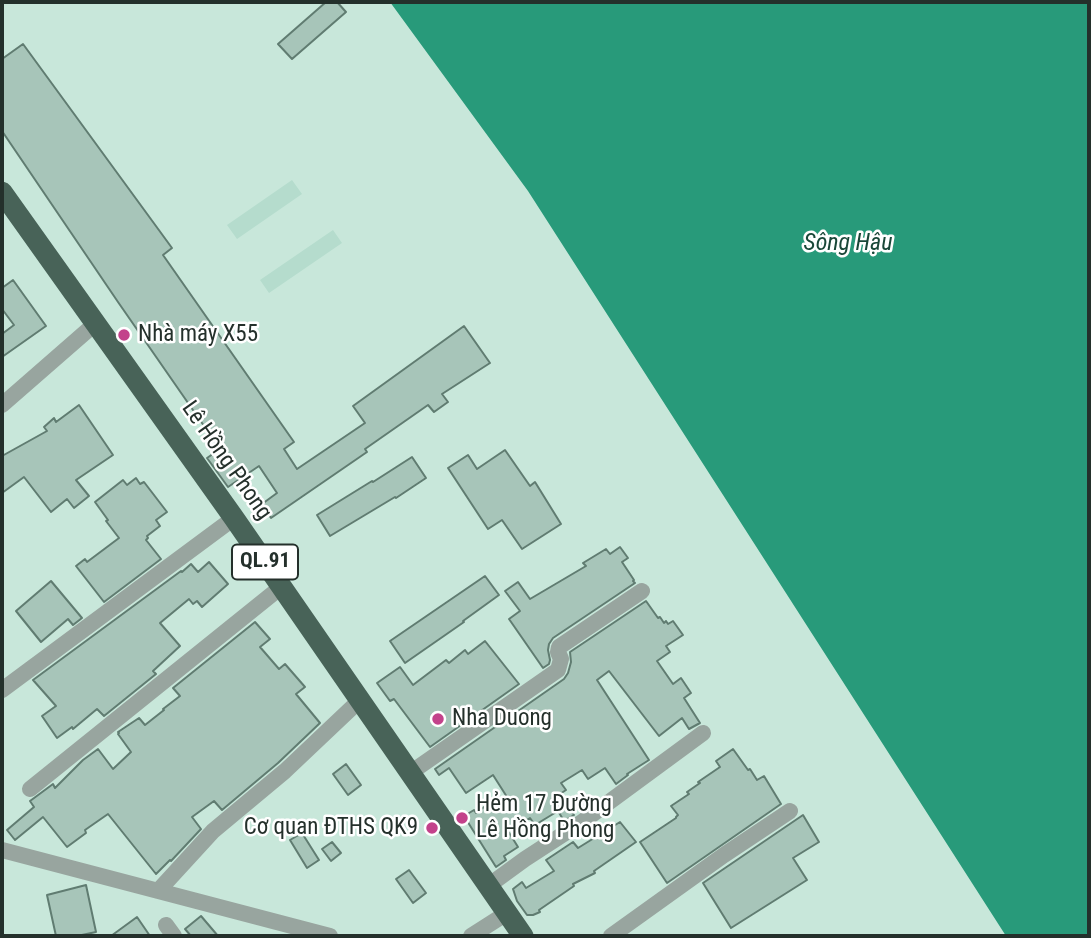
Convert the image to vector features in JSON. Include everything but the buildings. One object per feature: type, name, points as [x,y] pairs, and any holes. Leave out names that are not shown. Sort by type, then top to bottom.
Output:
[{"type":"highway","name":"Lê Hồng Phong","points":[[2,192],[234,518],[523,936]]},
{"type":"street","points":[[2,405],[96,323]]},
{"type":"street","points":[[2,690],[234,518]]},
{"type":"street","points":[[30,789],[281,587]]},
{"type":"street","points":[[410,773],[558,670],[561,659],[559,647],[642,591]]},
{"type":"street","points":[[158,891],[213,831],[285,771],[360,701]]},
{"type":"street","points":[[488,886],[593,814],[703,733]]},
{"type":"street","points":[[611,936],[790,811]]},
{"type":"street","points":[[2,850],[330,936]]},
{"type":"street","points":[[471,936],[507,912]]},
{"type":"shaded area","points":[[292,180],[302,194],[237,239],[227,225]]},
{"type":"shaded area","points":[[333,230],[342,243],[269,293],[260,280]]},
{"type":"water","name":"Sông Hậu","points":[[390,2],[1089,2],[1089,936],[1006,936],[528,191]]},
{"type":"place","name":"Nhà máy X55","points":[[124,335]]},
{"type":"place","name":"Nha Duong","points":[[438,719]]},
{"type":"place","name":"Hẻm 17 Đường Lê Hồng Phong","points":[[462,818]]},
{"type":"place","name":"Cơ quan ĐTHS QK9","points":[[432,828]]}]
